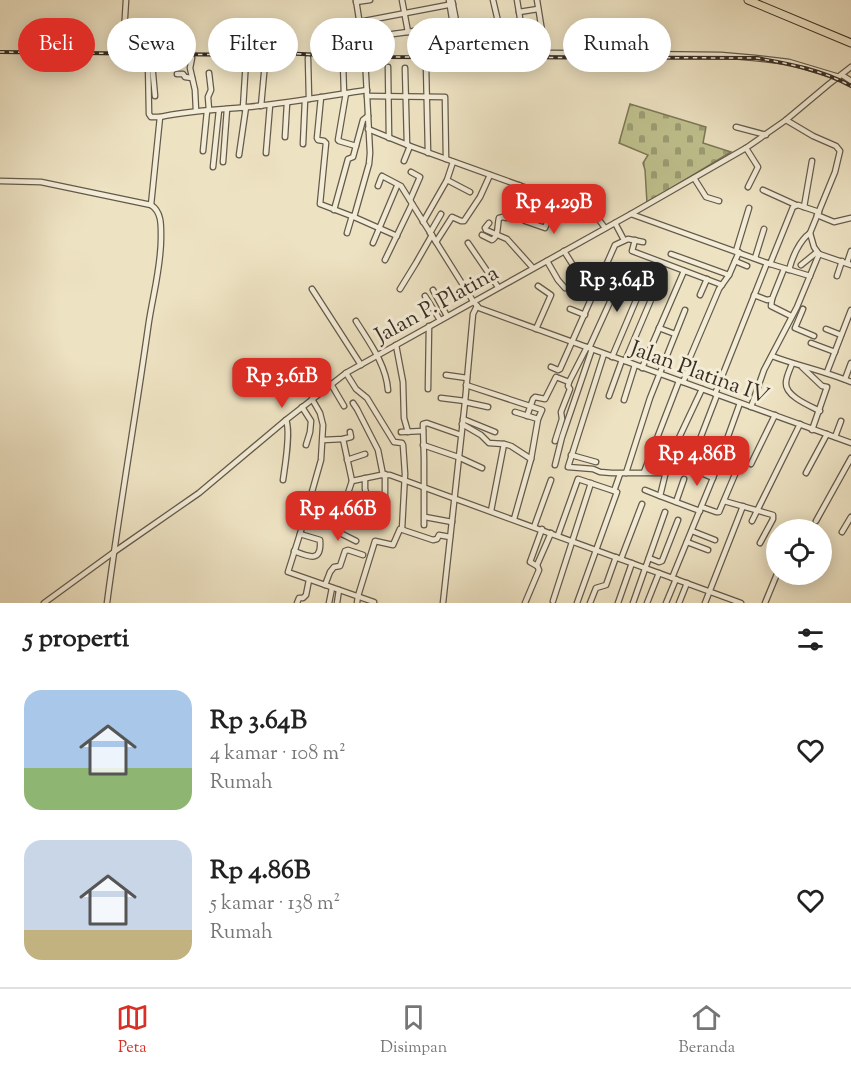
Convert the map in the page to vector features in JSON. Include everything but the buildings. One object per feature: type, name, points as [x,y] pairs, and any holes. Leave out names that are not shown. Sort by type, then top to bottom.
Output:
[{"type":"highway","points":[[748,0],[851,41]]},
{"type":"highway","points":[[759,0],[851,41]]},
{"type":"street","points":[[125,18],[126,0]]},
{"type":"street","points":[[358,18],[356,1],[370,0]]},
{"type":"street","points":[[402,0],[407,27]]},
{"type":"street","points":[[492,0],[496,18]]},
{"type":"street","points":[[517,0],[520,18]]},
{"type":"street","points":[[537,0],[539,18]]},
{"type":"street","points":[[379,18],[451,2]]},
{"type":"street","points":[[451,2],[452,18]]},
{"type":"street","points":[[451,2],[455,18]]},
{"type":"street","points":[[519,12],[538,9]]},
{"type":"street","points":[[551,53],[720,55],[755,58],[789,62],[851,81]]},
{"type":"street","points":[[303,144],[308,58]]},
{"type":"street","points":[[155,96],[152,63],[149,63],[149,114],[151,117],[287,103],[367,90]]},
{"type":"street","name":"Jalan P. Platina","points":[[44,603],[199,493],[346,373],[447,316],[475,304],[498,287],[746,148],[786,120],[851,67]]},
{"type":"street","points":[[404,162],[409,146],[405,68]]},
{"type":"street","points":[[191,72],[196,111]]},
{"type":"street","points":[[239,154],[246,72]]},
{"type":"street","points":[[261,106],[264,72]]},
{"type":"street","points":[[344,72],[345,93],[338,140],[356,146]]},
{"type":"street","points":[[347,233],[370,158],[366,72]]},
{"type":"street","points":[[388,72],[388,138]]},
{"type":"street","points":[[426,72],[428,153]]},
{"type":"street","points":[[203,151],[208,96],[211,90],[209,73]]},
{"type":"street","points":[[177,74],[192,78]]},
{"type":"street","points":[[367,96],[445,97],[446,159]]},
{"type":"street","points":[[321,97],[317,138],[326,143],[321,205],[397,236]]},
{"type":"street","points":[[285,137],[287,103]]},
{"type":"street","points":[[266,153],[270,105]]},
{"type":"street","points":[[223,162],[227,109]]},
{"type":"street","points":[[213,167],[219,110]]},
{"type":"street","points":[[334,210],[348,159],[353,157],[363,120],[368,116]]},
{"type":"street","points":[[151,205],[160,117]]},
{"type":"street","points":[[786,120],[839,148],[840,155],[810,233],[786,269],[772,299],[771,306],[791,316]]},
{"type":"street","points":[[736,127],[766,135]]},
{"type":"street","points":[[368,129],[591,213],[605,228]]},
{"type":"street","points":[[746,148],[758,167],[748,187]]},
{"type":"street","points":[[804,207],[812,161]]},
{"type":"street","points":[[423,222],[447,180],[453,162]]},
{"type":"street","points":[[385,260],[420,177],[411,172]]},
{"type":"street","points":[[436,242],[452,217],[461,222],[465,221],[490,175]]},
{"type":"street","points":[[378,186],[382,176],[397,186],[401,186],[475,304],[443,603]]},
{"type":"street","points":[[694,178],[706,197],[719,201]]},
{"type":"street","points":[[447,180],[470,192]]},
{"type":"street","points":[[0,181],[41,182],[151,205],[156,209],[160,219],[160,255],[156,290],[148,327],[107,603]]},
{"type":"street","points":[[373,243],[397,186]]},
{"type":"street","points":[[482,235],[492,240],[495,239],[499,219],[506,218],[519,186]]},
{"type":"street","points":[[763,190],[834,222],[851,218]]},
{"type":"street","points":[[525,222],[545,228],[556,199]]},
{"type":"street","points":[[700,439],[754,295],[788,217],[796,205]]},
{"type":"street","points":[[644,472],[681,382],[688,371],[686,368],[688,362],[735,261],[748,208]]},
{"type":"street","points":[[399,288],[416,263],[441,214]]},
{"type":"street","points":[[631,214],[810,276]]},
{"type":"street","points":[[489,223],[486,230],[507,239],[533,268]]},
{"type":"street","points":[[615,223],[624,240]]},
{"type":"street","points":[[754,258],[764,229]]},
{"type":"street","points":[[751,407],[764,370],[810,276],[818,253],[810,233]]},
{"type":"street","points":[[551,367],[559,370],[615,244],[624,240],[643,242]]},
{"type":"street","points":[[635,240],[632,251],[722,285]]},
{"type":"street","points":[[468,243],[498,287]]},
{"type":"street","points":[[564,251],[581,278]]},
{"type":"street","points":[[837,276],[847,263],[851,251]]},
{"type":"street","points":[[818,253],[847,263]]},
{"type":"street","points":[[801,265],[818,253]]},
{"type":"street","points":[[671,254],[729,275]]},
{"type":"street","points":[[547,261],[565,288]]},
{"type":"street","points":[[735,261],[747,266]]},
{"type":"street","points":[[699,295],[705,266]]},
{"type":"street","points":[[555,441],[562,419],[561,412],[570,389],[569,382],[589,348],[625,269]]},
{"type":"street","points":[[642,368],[684,271]]},
{"type":"street","points":[[612,357],[648,272]]},
{"type":"street","points":[[536,329],[551,295],[538,286]]},
{"type":"street","points":[[609,396],[656,288]]},
{"type":"street","points":[[312,289],[360,365]]},
{"type":"street","points":[[433,290],[447,316]]},
{"type":"street","points":[[754,295],[767,300],[772,299]]},
{"type":"street","points":[[425,296],[440,320]]},
{"type":"street","name":"Jalan Platina IV","points":[[475,304],[479,308],[851,443]]},
{"type":"street","points":[[570,309],[585,315]]},
{"type":"street","points":[[803,309],[795,328],[814,336]]},
{"type":"street","points":[[614,491],[623,473],[685,310]]},
{"type":"street","points":[[827,372],[851,310]]},
{"type":"street","points":[[356,321],[377,355],[387,379],[388,390]]},
{"type":"street","points":[[428,389],[429,326]]},
{"type":"street","points":[[659,328],[675,334]]},
{"type":"street","points":[[826,329],[842,335]]},
{"type":"street","points":[[811,343],[835,352]]},
{"type":"street","points":[[396,345],[403,382],[404,418],[408,432]]},
{"type":"street","points":[[555,465],[589,348]]},
{"type":"street","points":[[604,354],[568,467],[593,469],[600,472],[665,472]]},
{"type":"street","points":[[772,356],[827,372],[851,382]]},
{"type":"street","points":[[792,363],[786,387],[793,396],[820,411]]},
{"type":"street","points":[[845,379],[851,363]]},
{"type":"street","points":[[624,400],[635,365]]},
{"type":"street","points":[[801,366],[822,386],[827,387],[812,430]]},
{"type":"street","points":[[346,373],[356,389],[367,398],[394,442],[403,444],[405,480],[402,529],[399,530],[393,545],[377,541],[374,543],[357,603]]},
{"type":"street","points":[[446,375],[467,378]]},
{"type":"street","points":[[527,416],[535,396],[545,399],[556,377],[569,382]]},
{"type":"street","points":[[331,384],[344,406]]},
{"type":"street","points":[[466,386],[542,410],[514,519]]},
{"type":"street","points":[[660,496],[669,459],[702,389]]},
{"type":"street","points":[[441,398],[488,407]]},
{"type":"street","points":[[312,399],[320,413],[323,425],[320,466],[288,572],[374,602]]},
{"type":"street","points":[[353,403],[378,450],[384,475],[385,517]]},
{"type":"street","points":[[666,603],[740,404]]},
{"type":"street","points":[[302,407],[311,420],[306,445]]},
{"type":"street","points":[[515,412],[538,419]]},
{"type":"street","points":[[751,464],[774,415]]},
{"type":"street","points":[[283,480],[288,434],[286,420]]},
{"type":"street","points":[[835,437],[841,421]]},
{"type":"street","points":[[463,422],[495,432]]},
{"type":"street","points":[[463,422],[489,443],[504,444],[531,459]]},
{"type":"street","points":[[424,525],[423,424],[427,423],[461,435]]},
{"type":"street","points":[[752,521],[800,424]]},
{"type":"street","points":[[401,432],[423,431]]},
{"type":"street","points":[[323,440],[343,440],[351,437],[350,432]]},
{"type":"street","points":[[806,473],[827,435]]},
{"type":"street","points":[[343,440],[352,481],[337,526],[339,532],[356,541]]},
{"type":"street","points":[[491,511],[504,444]]},
{"type":"street","points":[[423,446],[458,457],[482,468]]},
{"type":"street","points":[[347,460],[364,454]]},
{"type":"street","points":[[572,455],[596,462]]},
{"type":"street","points":[[817,519],[851,458]]},
{"type":"street","points":[[669,459],[713,478]]},
{"type":"street","points":[[645,490],[676,502],[717,513],[736,472]]},
{"type":"street","points":[[352,481],[384,475],[405,480],[710,591],[733,602],[741,603]]},
{"type":"street","points":[[362,522],[369,502],[365,489],[365,478]]},
{"type":"street","points":[[558,535],[579,478],[617,492],[578,602],[584,603]]},
{"type":"street","points":[[676,502],[684,479]]},
{"type":"street","points":[[534,527],[551,480]]},
{"type":"street","points":[[553,601],[591,483]]},
{"type":"street","points":[[724,501],[758,509],[774,516],[759,543]]},
{"type":"street","points":[[590,603],[596,588],[606,585],[642,504]]},
{"type":"street","points":[[308,506],[325,511]]},
{"type":"street","points":[[705,603],[743,506]]},
{"type":"street","points":[[633,603],[665,512]]},
{"type":"street","points":[[425,517],[452,522]]},
{"type":"street","points":[[843,532],[851,517]]},
{"type":"street","points":[[649,558],[662,561],[678,520]]},
{"type":"street","points":[[402,529],[434,540],[439,535],[450,537]]},
{"type":"street","points":[[537,566],[530,562],[542,530]]},
{"type":"street","points":[[692,531],[715,540]]},
{"type":"street","points":[[525,603],[551,533]]},
{"type":"street","points":[[294,551],[311,557],[319,552],[320,540],[300,534]]},
{"type":"street","points":[[687,542],[708,550]]},
{"type":"street","points":[[325,585],[330,572],[334,567],[340,566],[345,551],[363,555]]},
{"type":"street","points":[[618,603],[632,562]]},
{"type":"street","points":[[647,603],[659,573]]},
{"type":"street","points":[[297,603],[299,598],[306,595],[309,580]]},
{"type":"street","points":[[679,603],[687,583]]},
{"type":"street","points":[[765,603],[772,585]]},
{"type":"street","points":[[329,603],[332,588]]},
{"type":"street","points":[[338,603],[339,590]]},
{"type":"green space","points":[[630,104],[706,127],[703,143],[731,152],[647,203],[643,163],[648,155],[619,143]]},
{"type":"railway","points":[[0,52],[247,55],[280,53],[365,57],[757,58],[794,65],[840,80],[851,86]]}]
